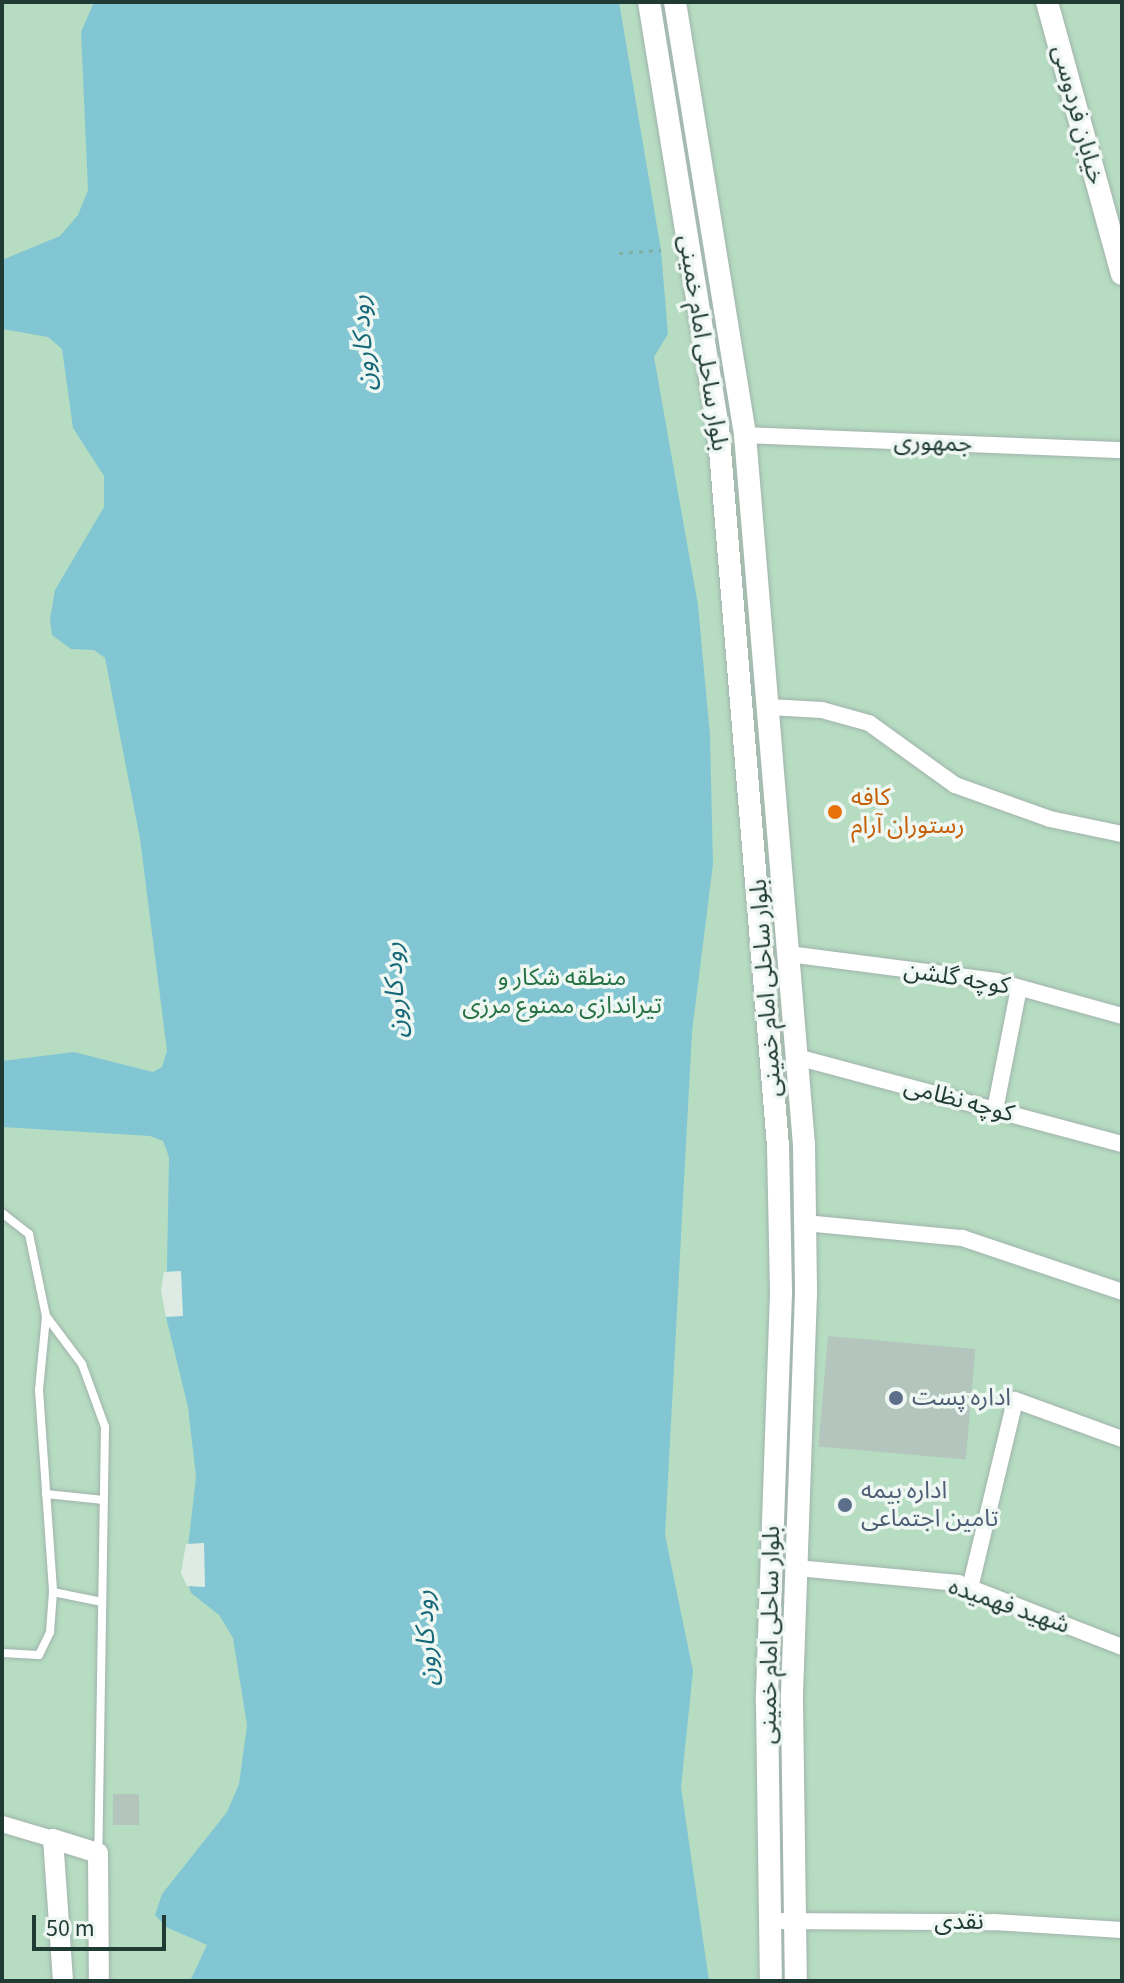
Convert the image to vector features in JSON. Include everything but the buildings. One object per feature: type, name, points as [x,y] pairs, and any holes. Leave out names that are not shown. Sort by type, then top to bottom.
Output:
[{"type":"main road","name":"بلوار ساحلی امام خمینی","points":[[649,2],[718,434],[778,1147],[781,1293],[767,1703],[771,1981]]},
{"type":"main road","name":"بلوار ساحلی امام خمینی","points":[[675,2],[745,435],[797,1057],[805,1223],[792,1703],[796,1981]]},
{"type":"main road","name":"خیابان فردوسی","points":[[1047,2],[1122,274]]},
{"type":"main road","points":[[718,434],[745,435]]},
{"type":"street","name":"جمهوری","points":[[745,435],[1122,450]]},
{"type":"street","points":[[769,707],[822,710],[869,723],[955,785],[1050,819],[1122,834]]},
{"type":"street","name":"کوچه گلشن","points":[[789,954],[1019,988],[1122,1016]]},
{"type":"street","points":[[995,1110],[1019,988]]},
{"type":"street","name":"کوچه نظامی","points":[[797,1057],[1122,1144]]},
{"type":"street","points":[[805,1223],[962,1238],[1122,1292]]},
{"type":"street","points":[[970,1588],[1015,1400],[1122,1439]]},
{"type":"street","name":"شهید فهمیده","points":[[797,1568],[970,1588],[1122,1647]]},
{"type":"street","points":[[2,1824],[98,1853],[99,1981]]},
{"type":"street","points":[[53,1839],[63,1981]]},
{"type":"street","name":"نقدی","points":[[770,1921],[994,1922],[1122,1930]]},
{"type":"lane","points":[[2,1213],[29,1234],[46,1316],[39,1390],[53,1592],[50,1632],[39,1655],[2,1653]]},
{"type":"lane","points":[[46,1316],[82,1364],[105,1427],[98,1853]]},
{"type":"lane","points":[[46,1494],[104,1500]]},
{"type":"lane","points":[[53,1592],[102,1602]]},
{"type":"path","points":[[619,253],[661,250]]},
{"type":"green space","name":"منطقه شکار و تیراندازی ممنوع مرزی","points":[[2,2],[1122,2],[1122,1981],[2,1981]]},
{"type":"water","name":"رود کارون","points":[[94,2],[619,2],[661,250],[668,334],[654,357],[698,605],[710,735],[713,864],[692,1032],[665,1535],[693,1671],[681,1787],[709,1981],[190,1981],[207,1945],[166,1927],[155,1915],[162,1894],[227,1812],[239,1784],[247,1725],[233,1638],[219,1615],[191,1593],[185,1573],[196,1477],[188,1407],[166,1317],[169,1157],[163,1141],[150,1136],[2,1127],[2,1061],[74,1052],[153,1072],[162,1067],[167,1051],[140,839],[105,658],[94,650],[71,649],[52,635],[50,619],[55,590],[104,507],[104,476],[73,428],[62,349],[48,337],[2,329],[2,260],[60,236],[78,215],[88,190],[81,32]]},
{"type":"pier","points":[[181,1271],[183,1316],[166,1317],[161,1290],[164,1272]]},
{"type":"pier","points":[[204,1543],[205,1587],[187,1586],[181,1573],[186,1544]]},
{"type":"place","name":"کافه رستوران آرام","points":[[835,812]]},
{"type":"place","name":"اداره پست","points":[[896,1398]]},
{"type":"place","name":"اداره بیمه تامین اجتماعی","points":[[845,1505]]}]
